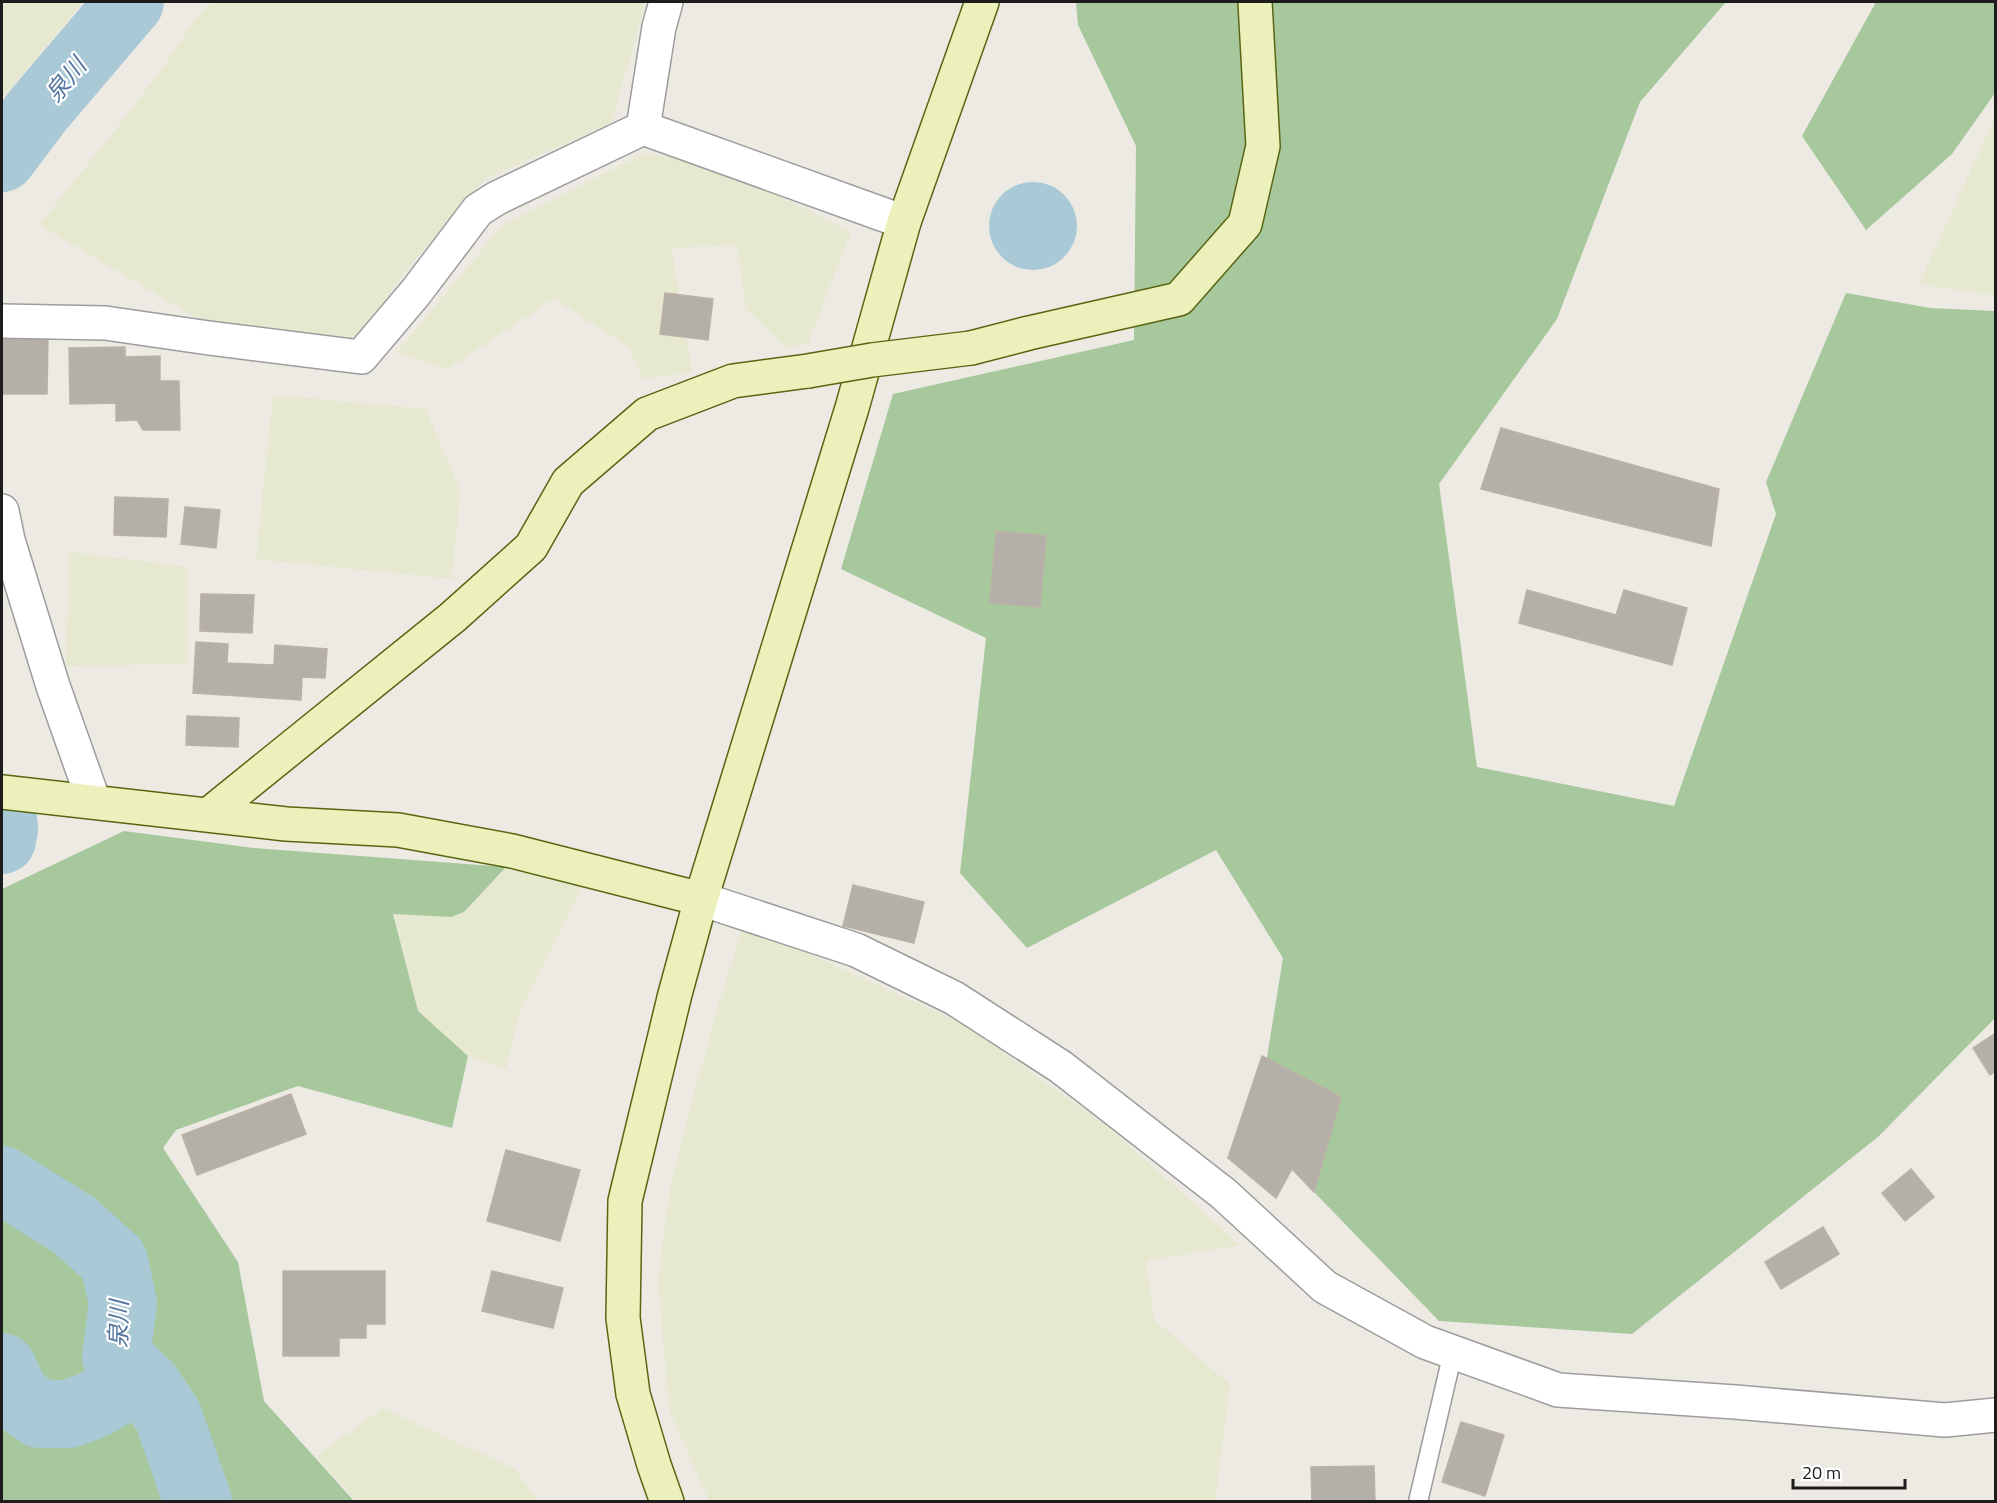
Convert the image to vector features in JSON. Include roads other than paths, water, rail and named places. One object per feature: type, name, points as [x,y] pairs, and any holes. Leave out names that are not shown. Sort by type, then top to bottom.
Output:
[{"type":"street","points":[[644,128],[659,27],[666,2]]},
{"type":"street","points":[[667,1502],[633,1394],[623,1318],[625,1201],[675,994],[701,898],[852,408],[904,222],[982,2]]},
{"type":"street","points":[[208,815],[453,617],[531,547],[568,482],[646,414],[733,381],[971,348],[1179,299],[1245,224],[1263,146],[1255,2]]},
{"type":"street","points":[[2,321],[105,323],[362,357],[416,292],[478,210],[497,198],[644,128],[904,222]]},
{"type":"street","points":[[2,511],[8,540],[53,686],[94,802]]},
{"type":"street","points":[[2,792],[286,824],[398,830],[512,851],[701,898],[856,950],[954,998],[1061,1067],[1224,1194],[1325,1287],[1425,1342],[1558,1390],[1945,1420],[1995,1415]]},
{"type":"lane","points":[[1418,1502],[1453,1352]]},
{"type":"water","points":[[1033,182],[1058,189],[1070,201],[1077,226],[1070,251],[1058,263],[1033,270],[1008,263],[996,251],[989,226],[996,201],[1008,189]]},
{"type":"waterway","name":"泉川","points":[[2,158],[39,109],[130,2]]},
{"type":"waterway","name":"泉川","points":[[2,811],[4,829],[2,840]]},
{"type":"waterway","name":"泉川","points":[[2,1180],[74,1225],[114,1261],[123,1303],[116,1356],[147,1385],[168,1416],[198,1502]]},
{"type":"waterway","points":[[2,1367],[17,1398],[40,1414],[69,1414],[95,1404],[121,1389],[147,1385]]}]
